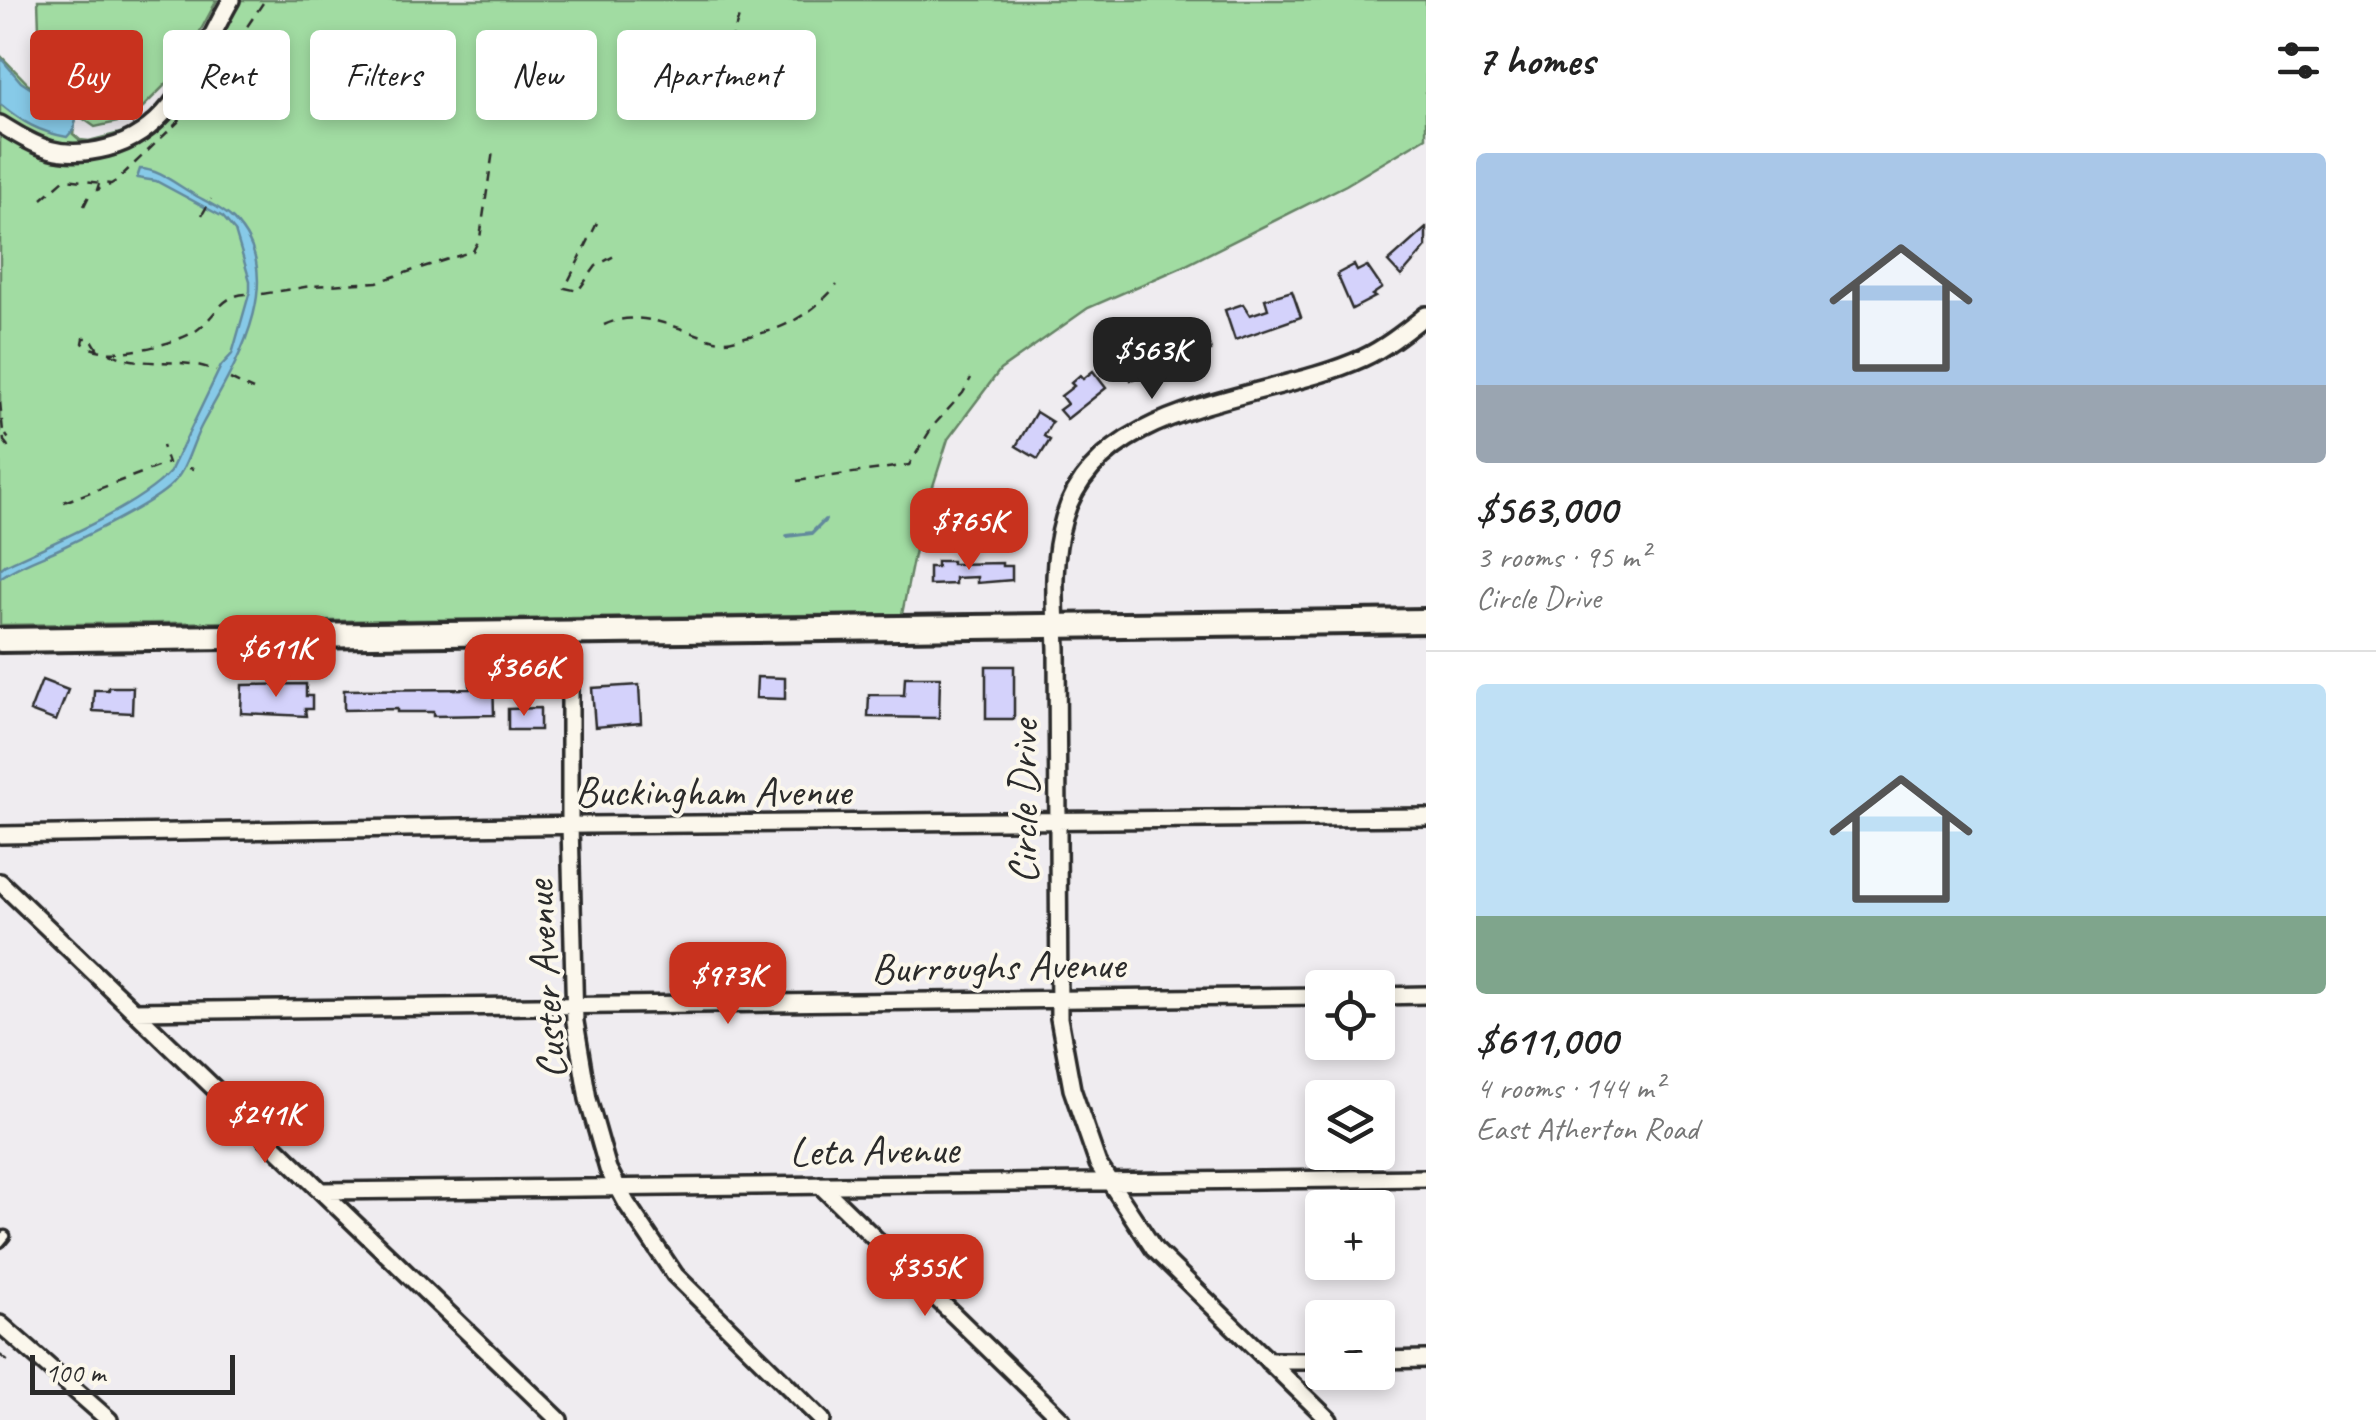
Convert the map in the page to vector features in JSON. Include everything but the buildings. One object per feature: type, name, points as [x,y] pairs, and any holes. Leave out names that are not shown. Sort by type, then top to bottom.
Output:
[{"type":"street","points":[[0,124],[34,145],[60,154],[101,150],[134,139],[163,114],[182,90],[231,0]]},
{"type":"street","name":"Circle Drive","points":[[1329,1420],[1154,1249],[1098,1164],[1072,1089],[1058,999],[1056,628],[1052,605],[1064,518],[1082,480],[1111,448],[1140,431],[1209,404],[1364,358],[1426,315]]},
{"type":"street","points":[[0,640],[1426,622]]},
{"type":"street","name":"Custer Avenue","points":[[570,631],[574,1007],[588,1099],[608,1169],[675,1275],[822,1420]]},
{"type":"street","name":"Buckingham Avenue","points":[[0,835],[1426,818]]},
{"type":"street","points":[[0,882],[559,1420]]},
{"type":"street","name":"Burroughs Avenue","points":[[134,1012],[1305,996]]},
{"type":"street","points":[[1395,996],[1426,996]]},
{"type":"street","name":"Leta Avenue","points":[[323,1191],[1426,1178]]},
{"type":"street","points":[[820,1185],[1062,1420]]},
{"type":"street","points":[[0,1324],[109,1420]]},
{"type":"street","points":[[1395,1360],[1426,1359]]},
{"type":"street","points":[[1268,1361],[1305,1360]]},
{"type":"path","points":[[245,30],[265,0]]},
{"type":"path","points":[[735,30],[740,14]]},
{"type":"path","points":[[262,294],[311,286],[368,284],[472,250],[480,238],[493,151]]},
{"type":"path","points":[[98,182],[97,190],[111,184]]},
{"type":"path","points":[[84,206],[90,194]]},
{"type":"path","points":[[202,214],[212,198]]},
{"type":"path","points":[[597,223],[565,288],[578,292],[596,266],[616,255]]},
{"type":"path","points":[[604,325],[621,318],[643,318],[717,340],[732,340],[780,329],[819,303],[836,284]]},
{"type":"path","points":[[98,350],[146,349],[175,341],[200,327],[227,298],[247,294]]},
{"type":"path","points":[[106,351],[144,364],[193,363],[216,371]]},
{"type":"path","points":[[797,480],[909,465],[933,426],[963,393],[971,378]]},
{"type":"path","points":[[230,379],[253,390]]},
{"type":"path","points":[[6,435],[1,405],[9,406]]},
{"type":"path","points":[[64,502],[168,463],[162,446]]},
{"type":"path","points":[[0,1355],[11,1364]]},
{"type":"green space","points":[[38,0],[217,0],[201,30],[163,30],[163,87],[143,107],[143,30],[39,30]]},
{"type":"green space","points":[[241,0],[1426,0],[1426,137],[1346,185],[1182,267],[1088,308],[1000,370],[948,439],[919,530],[902,614],[0,625],[0,55],[30,86],[30,120],[76,120],[73,134],[80,140],[89,141],[165,120],[290,120],[290,30],[224,30]]},
{"type":"green space","points":[[85,120],[126,120],[95,127]]},
{"type":"water","points":[[0,57],[30,88],[30,120],[76,120],[74,129],[67,137],[48,132],[0,104]]},
{"type":"water","points":[[140,169],[161,175],[220,209],[250,242],[257,268],[251,322],[229,376],[175,481],[132,512],[0,578],[0,569],[5,565],[116,511],[170,472],[221,366],[232,354],[250,291],[235,231],[223,217],[156,181],[137,178]]},
{"type":"waterway","points":[[787,536],[812,533],[825,520]]}]
